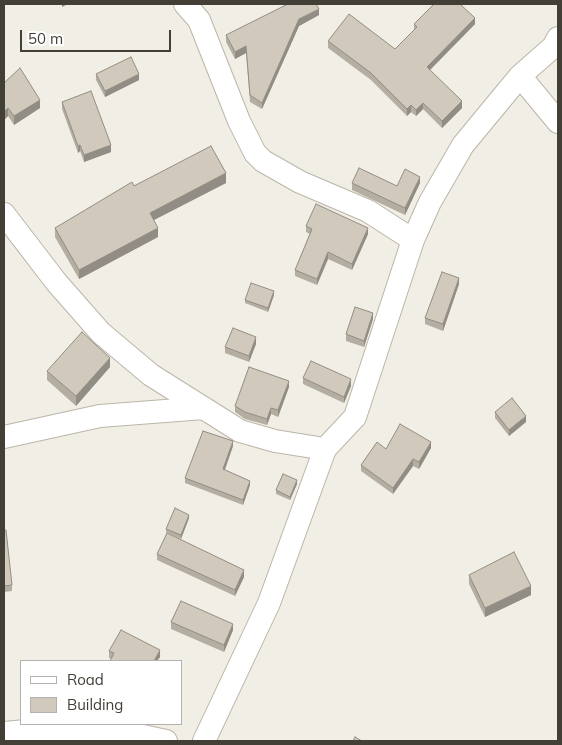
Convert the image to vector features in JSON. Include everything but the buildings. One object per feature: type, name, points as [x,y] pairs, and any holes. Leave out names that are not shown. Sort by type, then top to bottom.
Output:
[{"type":"street","points":[[185,4],[199,20],[240,121],[255,153],[262,161],[300,182],[368,211],[413,240]]},
{"type":"street","points":[[204,741],[269,603],[325,448],[355,417],[413,240],[430,202],[463,145],[520,76],[556,44]]},
{"type":"street","points":[[520,76],[558,122]]},
{"type":"street","points":[[4,214],[57,283],[101,333],[151,375],[240,431],[275,441],[325,448]]},
{"type":"street","points":[[4,437],[100,416],[204,408]]},
{"type":"street","points":[[4,732],[48,729],[110,729],[166,741]]}]
